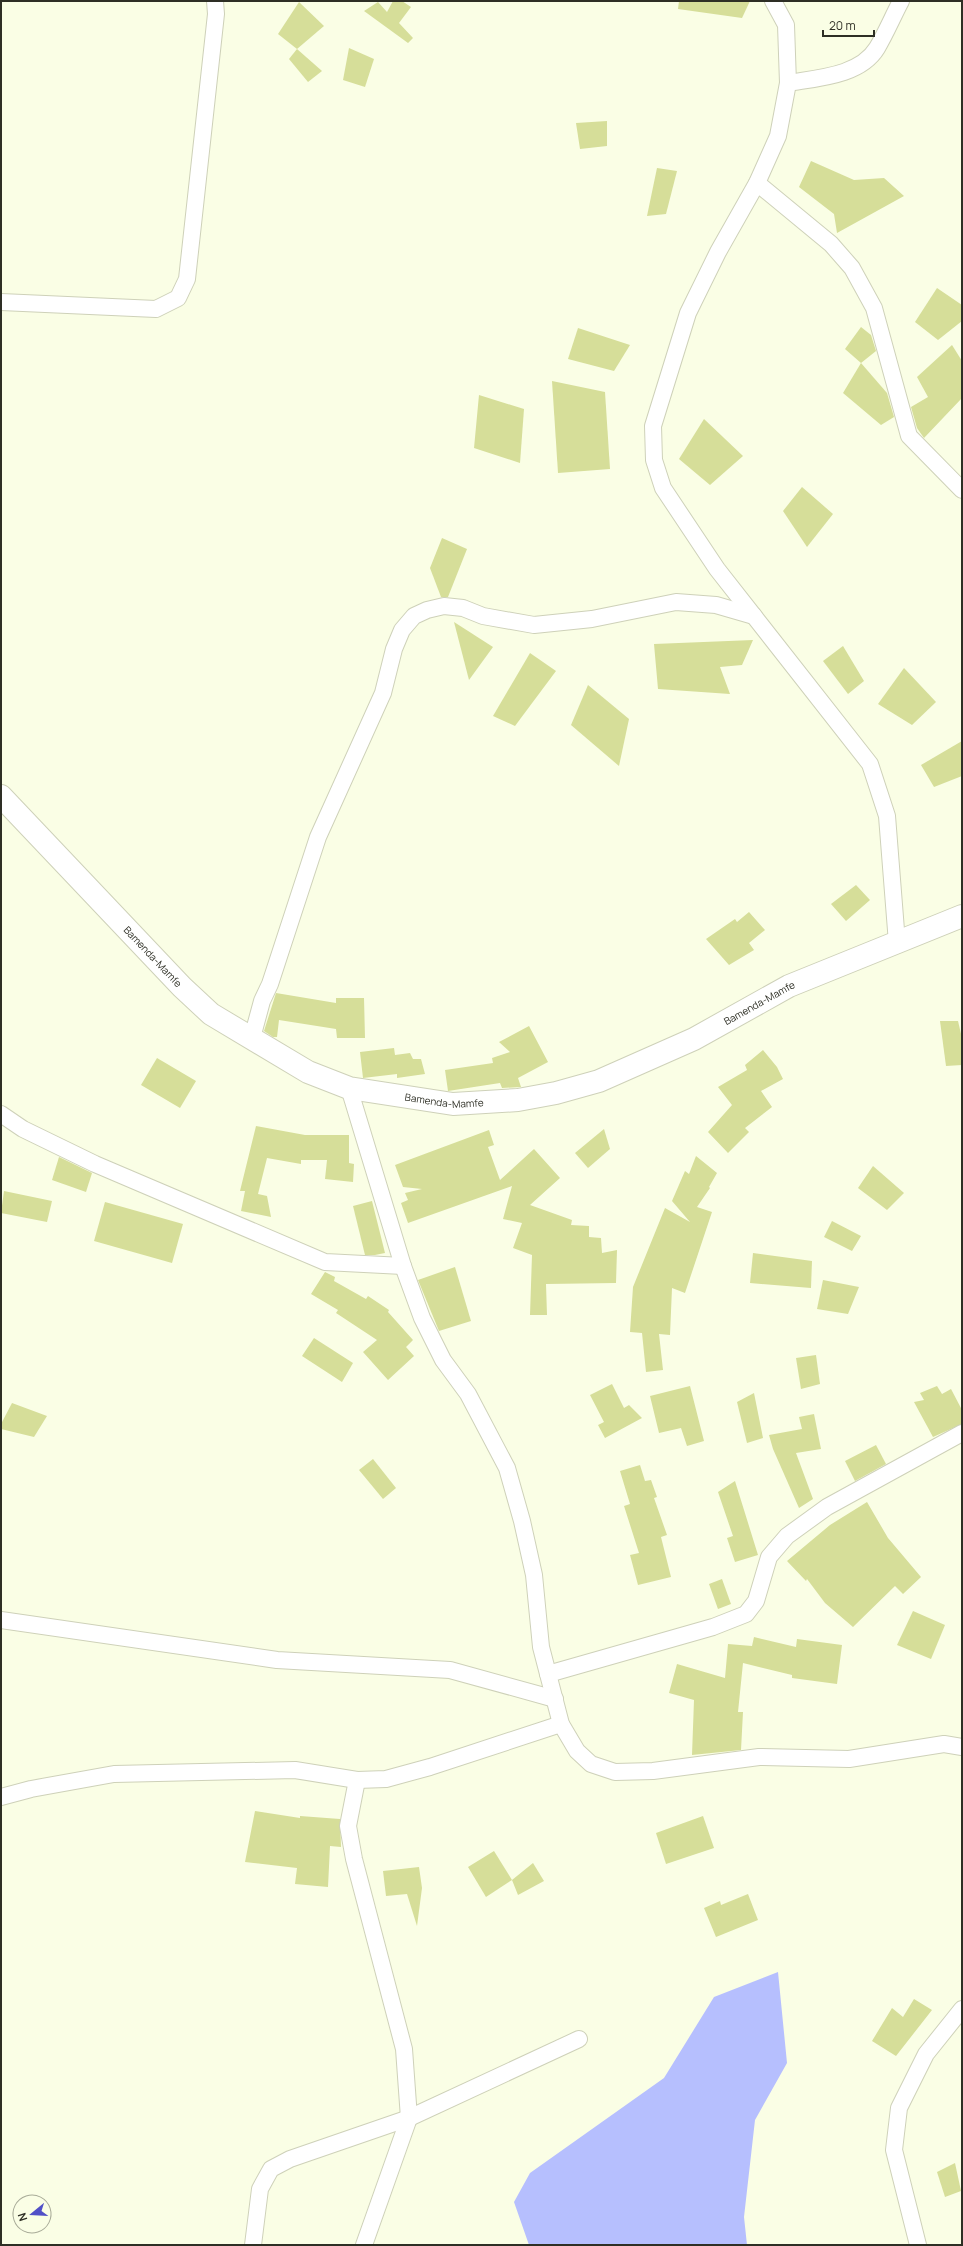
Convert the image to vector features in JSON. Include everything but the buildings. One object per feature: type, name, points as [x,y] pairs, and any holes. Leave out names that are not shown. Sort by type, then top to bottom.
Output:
[{"type":"highway","name":"Bamenda-Mamfe","points":[[1,796],[182,988],[211,1014],[308,1072],[349,1088],[453,1104],[518,1100],[556,1093],[599,1081],[694,1039],[789,986],[962,916]]},
{"type":"street","points":[[1,302],[156,309],[178,298],[187,279],[216,14],[215,1]]},
{"type":"street","points":[[773,1],[786,25],[788,83],[778,136],[757,183],[718,252],[688,313],[653,426],[654,460],[663,488],[717,568],[870,764],[887,816],[897,943]]},
{"type":"street","points":[[788,83],[838,74],[864,62],[877,49],[901,1]]},
{"type":"street","points":[[757,183],[832,244],[852,268],[874,308],[909,436],[962,490]]},
{"type":"street","points":[[252,1038],[262,1001],[270,984],[318,837],[383,693],[394,649],[402,630],[414,616],[427,610],[444,606],[463,608],[483,616],[534,625],[592,618],[676,602],[716,605],[754,616]]},
{"type":"street","points":[[349,1088],[403,1266],[422,1318],[443,1360],[468,1394],[507,1468],[522,1521],[534,1575],[540,1639],[548,1674],[561,1724],[577,1751],[591,1764],[615,1772],[653,1771],[759,1757],[849,1759],[944,1744],[962,1747]]},
{"type":"street","points":[[1,1114],[23,1129],[96,1164],[325,1262],[403,1266]]},
{"type":"street","points":[[548,1674],[713,1627],[746,1614],[756,1601],[770,1557],[787,1536],[827,1507],[962,1433]]},
{"type":"street","points":[[1,1620],[277,1660],[450,1670],[555,1699]]},
{"type":"street","points":[[1,1797],[31,1788],[114,1774],[295,1770],[357,1780],[386,1779],[430,1767],[561,1724]]},
{"type":"street","points":[[357,1780],[348,1826],[354,1859],[404,2049],[409,2118],[364,2245]]},
{"type":"street","points":[[918,2245],[894,2150],[899,2108],[926,2054],[962,2009]]},
{"type":"street","points":[[253,2245],[260,2189],[271,2169],[290,2159],[409,2118],[579,2039]]},
{"type":"shaded area","points":[[778,1972],[787,2063],[755,2120],[744,2217],[747,2245],[529,2245],[514,2202],[530,2173],[664,2078],[714,1997]]}]
